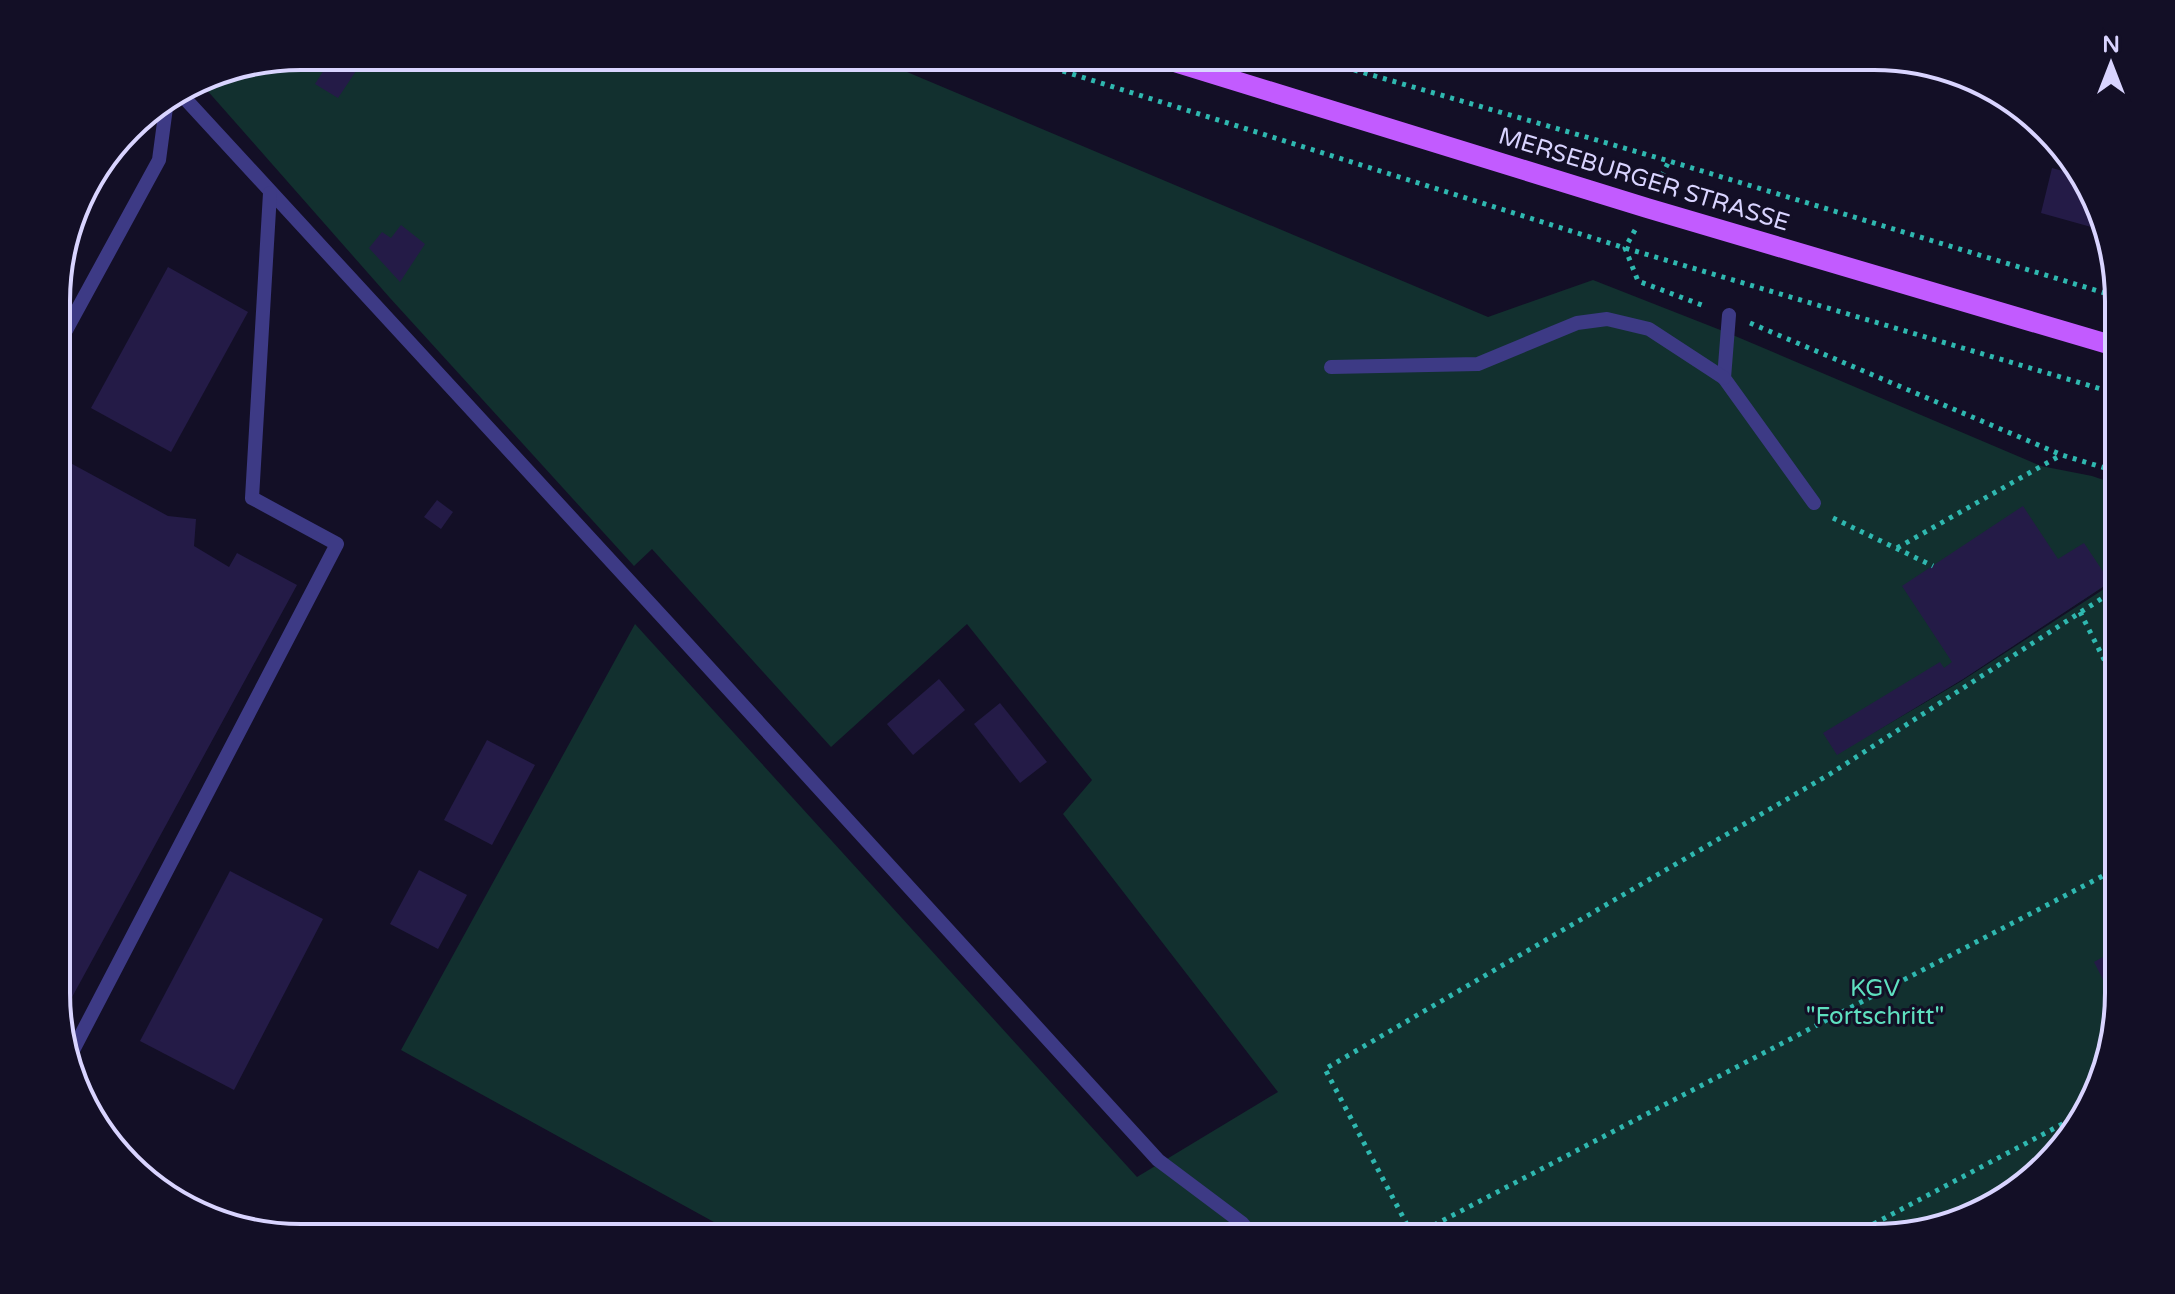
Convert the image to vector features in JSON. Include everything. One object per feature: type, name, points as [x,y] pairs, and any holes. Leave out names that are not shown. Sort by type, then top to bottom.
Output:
[{"type":"main road","name":"MERSEBURGER STRASSE","points":[[1200,70],[1647,208],[2105,343]]},
{"type":"lane","points":[[187,101],[1158,1160],[1243,1224]]},
{"type":"lane","points":[[70,323],[159,160],[165,115]]},
{"type":"lane","points":[[76,1044],[337,544],[252,498],[270,193]]},
{"type":"lane","points":[[1724,378],[1729,315]]},
{"type":"lane","points":[[1331,367],[1478,364],[1577,323],[1607,319],[1649,329],[1724,378],[1814,503]]},
{"type":"path","points":[[1059,70],[1625,248],[2105,390]]},
{"type":"path","points":[[1355,70],[1684,165],[2105,293]]},
{"type":"path","points":[[1625,248],[1647,208]]},
{"type":"path","points":[[1625,248],[1638,281],[1888,379],[2062,455],[2105,468]]},
{"type":"path","points":[[1897,548],[2062,455]]},
{"type":"path","points":[[1814,503],[1830,516],[1933,566]]},
{"type":"path","points":[[1407,1224],[1325,1069],[1830,774],[2105,596]]},
{"type":"path","points":[[2080,612],[2105,661]]},
{"type":"path","points":[[1436,1224],[2105,875]]},
{"type":"path","points":[[1873,1224],[2065,1123]]},
{"type":"green space","name":"KGV \"Fortschritt\"","points":[[286,70],[902,70],[1488,317],[1593,280],[1728,333],[2041,466],[2105,480],[2105,586],[1963,679],[1870,735],[1960,682],[2105,588],[2105,1008],[2101,1038],[2087,1082],[2057,1134],[2015,1176],[1976,1200],[1948,1212],[1889,1224],[718,1224],[401,1050],[635,624],[1137,1177],[1278,1092],[1063,814],[1092,780],[967,624],[831,747],[652,549],[634,566],[390,298],[207,90],[256,74]]},
{"type":"building","points":[[324,70],[357,70],[338,98],[315,84]]},
{"type":"building","points":[[2052,168],[2065,172],[2093,228],[2041,213]]},
{"type":"building","points":[[401,225],[425,244],[400,282],[369,248],[382,232],[391,238]]},
{"type":"building","points":[[168,267],[248,312],[171,452],[91,408]]},
{"type":"building","points":[[70,463],[168,516],[196,519],[194,546],[229,567],[237,553],[297,585],[70,1000]]},
{"type":"building","points":[[437,500],[453,512],[441,529],[424,517]]},
{"type":"building","points":[[2023,506],[2058,559],[2084,543],[2105,574],[2105,585],[1963,679],[1837,755],[1823,733],[1940,662],[1944,668],[1952,662],[1902,586]]},
{"type":"building","points":[[939,679],[965,710],[913,755],[887,724]]},
{"type":"building","points":[[1000,703],[1047,762],[1020,783],[974,724]]},
{"type":"building","points":[[487,740],[535,765],[492,845],[444,820]]},
{"type":"building","points":[[419,870],[467,895],[438,949],[390,924]]},
{"type":"building","points":[[230,871],[323,919],[234,1090],[140,1041]]},
{"type":"building","points":[[2105,956],[2105,984],[2094,962]]}]
